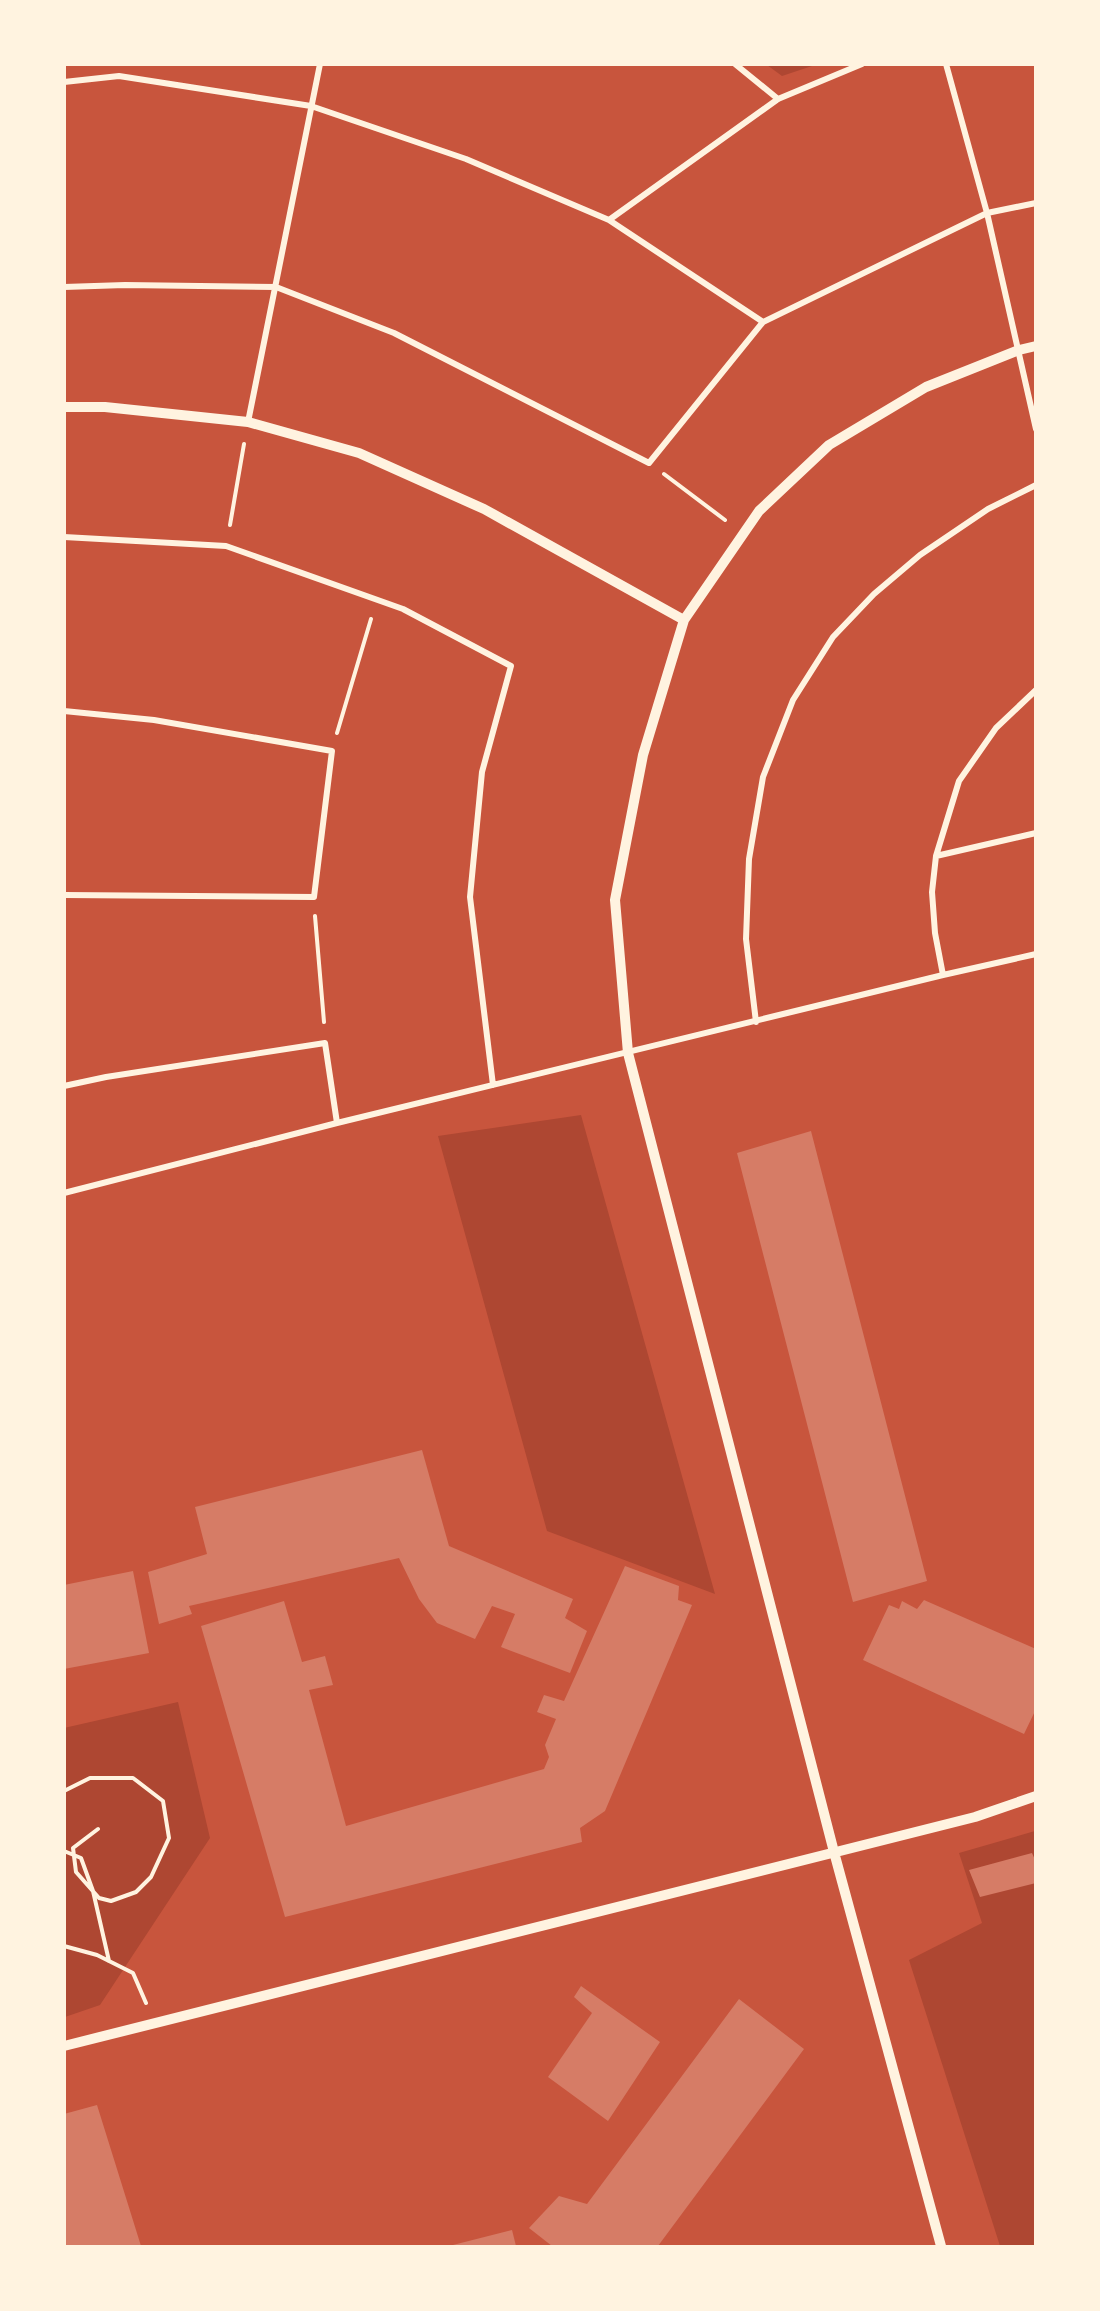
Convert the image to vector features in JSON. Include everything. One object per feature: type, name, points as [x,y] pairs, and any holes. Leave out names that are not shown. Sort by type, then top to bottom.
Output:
[{"type":"street","points":[[248,422],[320,64]]},
{"type":"street","points":[[735,64],[777,99]]},
{"type":"street","points":[[609,220],[777,99],[862,64]]},
{"type":"street","points":[[946,64],[987,213],[1035,429]]},
{"type":"street","points":[[64,82],[119,76],[311,106],[466,159],[609,220],[763,322]]},
{"type":"street","points":[[64,287],[125,285],[276,287],[394,333],[649,463],[763,322],[987,213],[1035,203]]},
{"type":"street","points":[[941,2247],[834,1852],[628,1053],[615,900],[643,755],[684,620],[759,511],[829,445],[926,387],[1019,350],[1035,346]]},
{"type":"street","points":[[64,407],[105,407],[248,422],[359,453],[484,509],[684,620]]},
{"type":"street","points":[[756,1022],[746,939],[749,859],[763,777],[794,700],[833,637],[874,594],[920,555],[988,509],[1035,485]]},
{"type":"street","points":[[64,537],[226,546],[403,609],[511,666],[482,772],[470,897],[493,1085]]},
{"type":"street","points":[[943,975],[935,933],[932,892],[936,856],[959,781],[996,728],[1035,690]]},
{"type":"street","points":[[64,711],[154,720],[332,751],[314,897],[64,895]]},
{"type":"street","points":[[936,856],[1035,833]]},
{"type":"street","points":[[64,1193],[493,1085],[1035,954]]},
{"type":"street","points":[[64,1086],[106,1077],[325,1043],[337,1124]]},
{"type":"street","points":[[64,2046],[975,1817],[1035,1796]]},
{"type":"path","points":[[226,546],[248,422]]},
{"type":"path","points":[[649,463],[743,534]]},
{"type":"path","points":[[332,751],[377,600]]},
{"type":"path","points":[[314,897],[325,1043]]},
{"type":"path","points":[[64,1791],[90,1778],[133,1778],[162,1801],[169,1838],[151,1877],[136,1892],[111,1901],[99,1898],[76,1872],[72,1848],[98,1828]]},
{"type":"path","points":[[64,1851],[81,1858],[93,1891],[109,1961]]},
{"type":"path","points":[[64,1946],[97,1955],[133,1973],[154,2023]]},
{"type":"shaded area","points":[[767,65],[815,65],[782,76]]},
{"type":"shaded area","points":[[581,1115],[715,1594],[547,1531],[438,1136]]},
{"type":"shaded area","points":[[178,1702],[210,1838],[100,2005],[65,2017],[64,1728]]},
{"type":"shaded area","points":[[1035,1831],[1035,2246],[1000,2246],[909,1960],[982,1923],[959,1853]]},
{"type":"building","points":[[811,1131],[927,1581],[853,1602],[737,1153]]},
{"type":"building","points":[[422,1450],[449,1546],[573,1599],[565,1618],[587,1631],[570,1673],[501,1647],[515,1614],[492,1606],[475,1639],[437,1623],[419,1599],[399,1558],[189,1606],[192,1614],[159,1624],[148,1572],[207,1554],[195,1507]]},
{"type":"building","points":[[625,1566],[679,1586],[678,1600],[692,1605],[605,1811],[580,1828],[582,1842],[285,1917],[201,1626],[284,1601],[302,1662],[325,1656],[333,1685],[309,1690],[346,1826],[544,1769],[549,1757],[545,1745],[556,1719],[537,1712],[544,1695],[564,1701]]},
{"type":"building","points":[[133,1571],[149,1653],[64,1669],[64,1585]]},
{"type":"building","points":[[924,1600],[1036,1649],[1036,1709],[1024,1734],[863,1660],[889,1605],[899,1609],[902,1601],[917,1609]]},
{"type":"building","points":[[1032,1853],[1036,1862],[1036,1883],[980,1897],[969,1870]]},
{"type":"building","points":[[581,1986],[660,2042],[608,2121],[548,2077],[592,2013],[574,1997]]},
{"type":"building","points":[[739,1999],[804,2049],[658,2246],[552,2246],[529,2228],[559,2196],[587,2204]]},
{"type":"building","points":[[97,2105],[141,2246],[64,2246],[64,2114]]},
{"type":"building","points":[[512,2230],[516,2246],[449,2246]]}]
